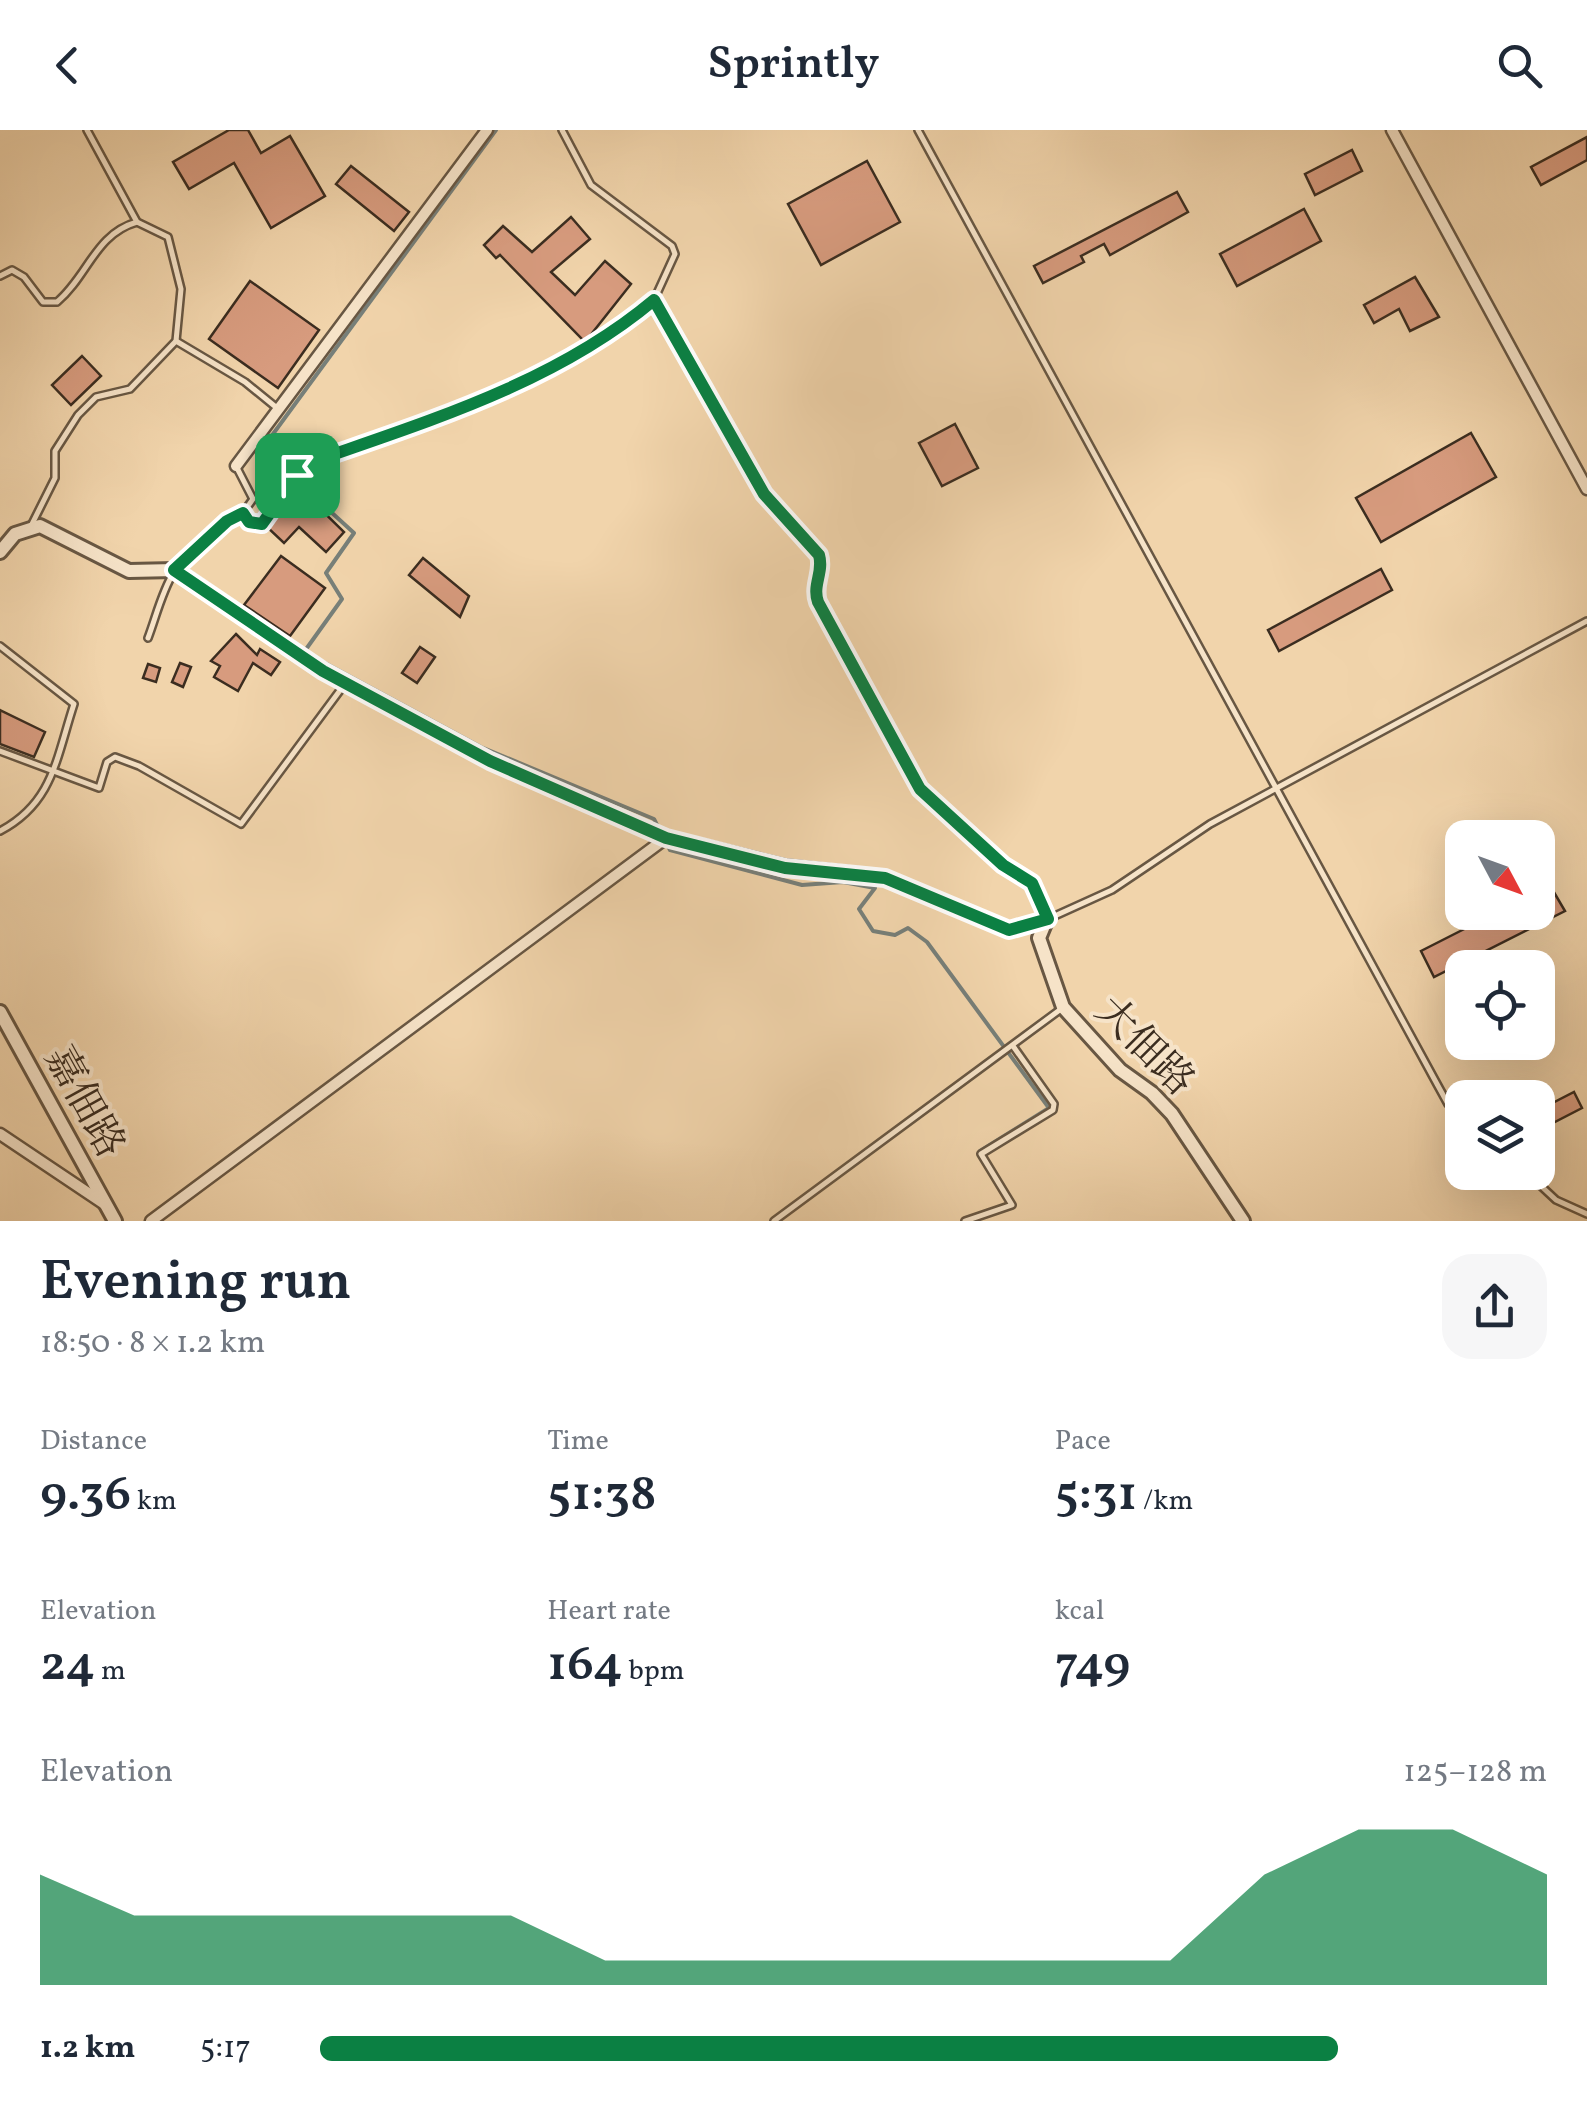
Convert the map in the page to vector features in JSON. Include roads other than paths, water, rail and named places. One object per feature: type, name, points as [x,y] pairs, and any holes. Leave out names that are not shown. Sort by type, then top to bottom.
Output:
[{"type":"street","points":[[236,466],[487,130]]},
{"type":"street","points":[[1392,130],[1587,488]]},
{"type":"street","points":[[0,552],[14,534],[40,526],[128,570],[174,570],[346,683],[490,761],[666,838],[785,868],[885,878],[1009,930],[1048,919]]},
{"type":"street","points":[[151,1221],[666,838]]},
{"type":"street","name":"大佃路","points":[[1048,919],[1039,938],[1063,1007],[1120,1070],[1152,1093],[1172,1114],[1242,1221]]},
{"type":"street","name":"嘉佃路","points":[[0,1012],[115,1221]]},
{"type":"street","points":[[0,1134],[107,1206]]},
{"type":"lane","points":[[31,526],[55,478],[55,451],[78,415],[96,396],[130,390],[176,341],[181,289],[168,237],[137,222],[87,130]]},
{"type":"lane","points":[[243,513],[249,522],[262,524],[297,475],[326,457],[570,362],[612,336],[654,300],[675,254],[672,246],[591,185],[562,130]]},
{"type":"lane","points":[[918,130],[1445,1099]]},
{"type":"lane","points":[[0,276],[12,270],[24,277],[43,302],[58,302],[104,239],[118,228],[137,222]]},
{"type":"lane","points":[[654,300],[764,494],[819,555],[823,568],[815,592],[818,602],[920,789],[1003,865],[1032,883],[1048,919],[1112,890],[1210,824],[1587,621]]},
{"type":"lane","points":[[176,341],[245,382],[279,409]]},
{"type":"lane","points":[[148,638],[174,570],[227,521],[243,513],[253,499],[236,466]]},
{"type":"lane","points":[[0,646],[74,704],[52,773],[25,819],[0,831]]},
{"type":"lane","points":[[0,750],[99,788],[108,762],[114,758],[139,766],[242,824],[346,683]]},
{"type":"lane","points":[[774,1221],[1063,1007]]},
{"type":"lane","points":[[965,1221],[1012,1205],[981,1154],[1053,1110],[1054,1104],[1014,1046]]},
{"type":"lane","points":[[1545,1190],[1556,1200],[1587,1214]]},
{"type":"waterway","points":[[304,652],[342,599],[326,573],[354,533],[262,449],[496,130]]},
{"type":"waterway","points":[[312,656],[481,747],[654,819],[659,829]]},
{"type":"waterway","points":[[666,842],[670,850],[802,885],[843,882],[875,888],[859,909],[873,931],[895,935],[908,928],[927,942],[1049,1108],[980,1151]]}]
